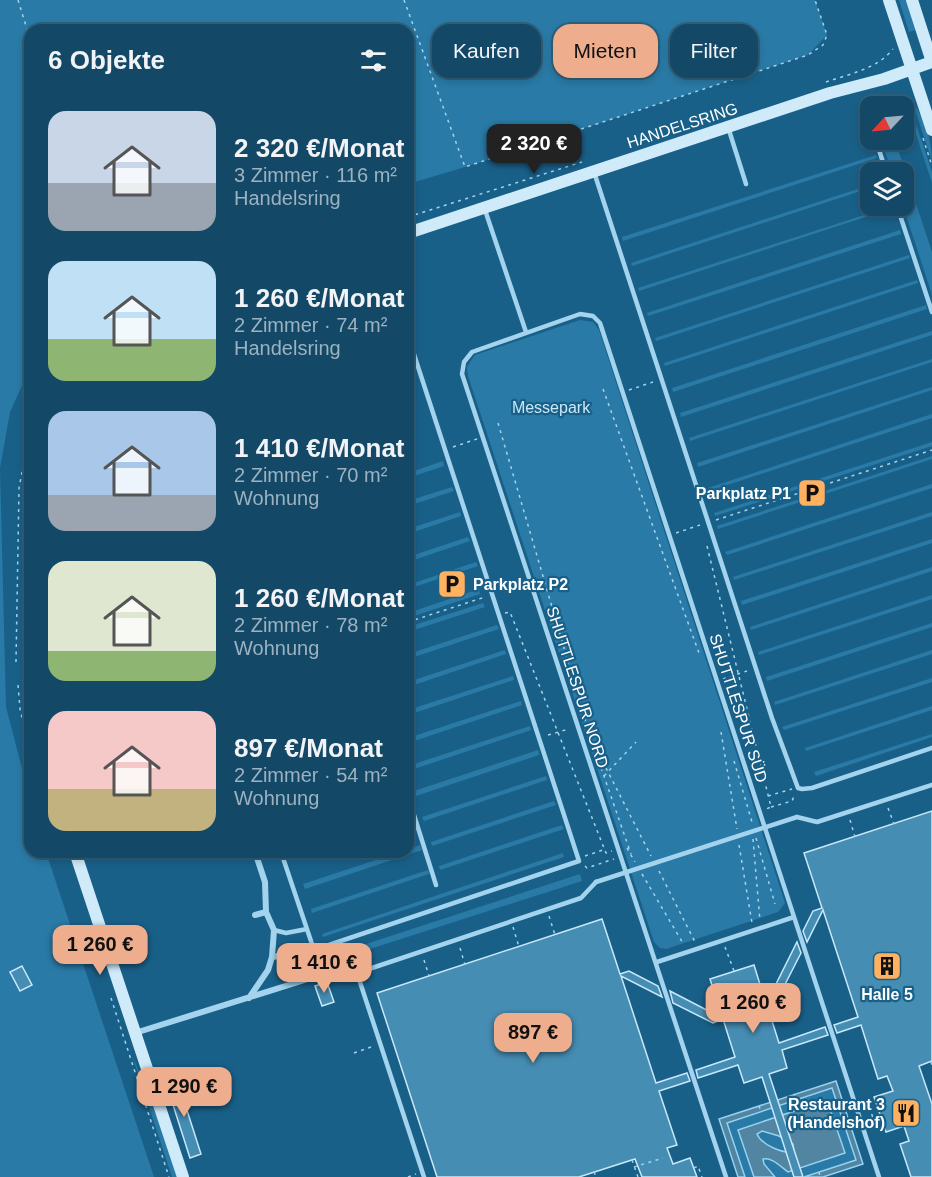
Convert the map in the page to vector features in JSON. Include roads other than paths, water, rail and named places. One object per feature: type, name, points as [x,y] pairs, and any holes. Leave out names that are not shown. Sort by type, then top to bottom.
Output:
[{"type":"main road","points":[[889,0],[932,130]]},
{"type":"main road","points":[[912,0],[932,62]]},
{"type":"main road","name":"HANDELSRING","points":[[414,230],[484,208],[591,166],[728,127],[932,62]]},
{"type":"main road","points":[[77,858],[183,1177]]},
{"type":"street","points":[[248,999],[268,970],[272,957],[274,930],[266,912],[265,882],[257,858]]},
{"type":"street","points":[[255,915],[266,912]]},
{"type":"street","points":[[272,957],[287,954],[293,957],[302,981]]},
{"type":"street","points":[[135,1034],[311,978]]},
{"type":"lane","points":[[728,127],[746,184]]},
{"type":"lane","points":[[591,166],[756,668],[798,788],[812,788],[932,748]]},
{"type":"lane","points":[[484,208],[526,333]]},
{"type":"lane","points":[[900,216],[932,312]]},
{"type":"lane","name":"SHUTTLESPUR SÜD","points":[[526,333],[580,314],[593,316],[600,323],[879,1177]]},
{"type":"lane","name":"SHUTTLESPUR NORD","points":[[526,333],[472,352],[464,362],[462,374],[726,1177]]},
{"type":"lane","points":[[283,858],[314,950],[579,861],[414,354]]},
{"type":"lane","points":[[311,978],[334,970],[357,972],[422,951],[581,898],[596,882],[797,817],[817,822],[932,785]]},
{"type":"lane","points":[[414,815],[436,885]]},
{"type":"lane","points":[[657,962],[794,917]]},
{"type":"lane","points":[[274,930],[286,933],[307,929]]},
{"type":"lane","points":[[357,972],[424,1177]]},
{"type":"place","name":"Parkplatz P1","points":[[812,493]]},
{"type":"place","name":"Parkplatz P2","points":[[452,584]]},
{"type":"place","name":"Halle 5","points":[[887,966]]},
{"type":"place","name":"Restaurant 3 (Handelshof)","points":[[906,1113]]},
{"type":"park label","name":"Messepark","points":[[551,407]]}]
